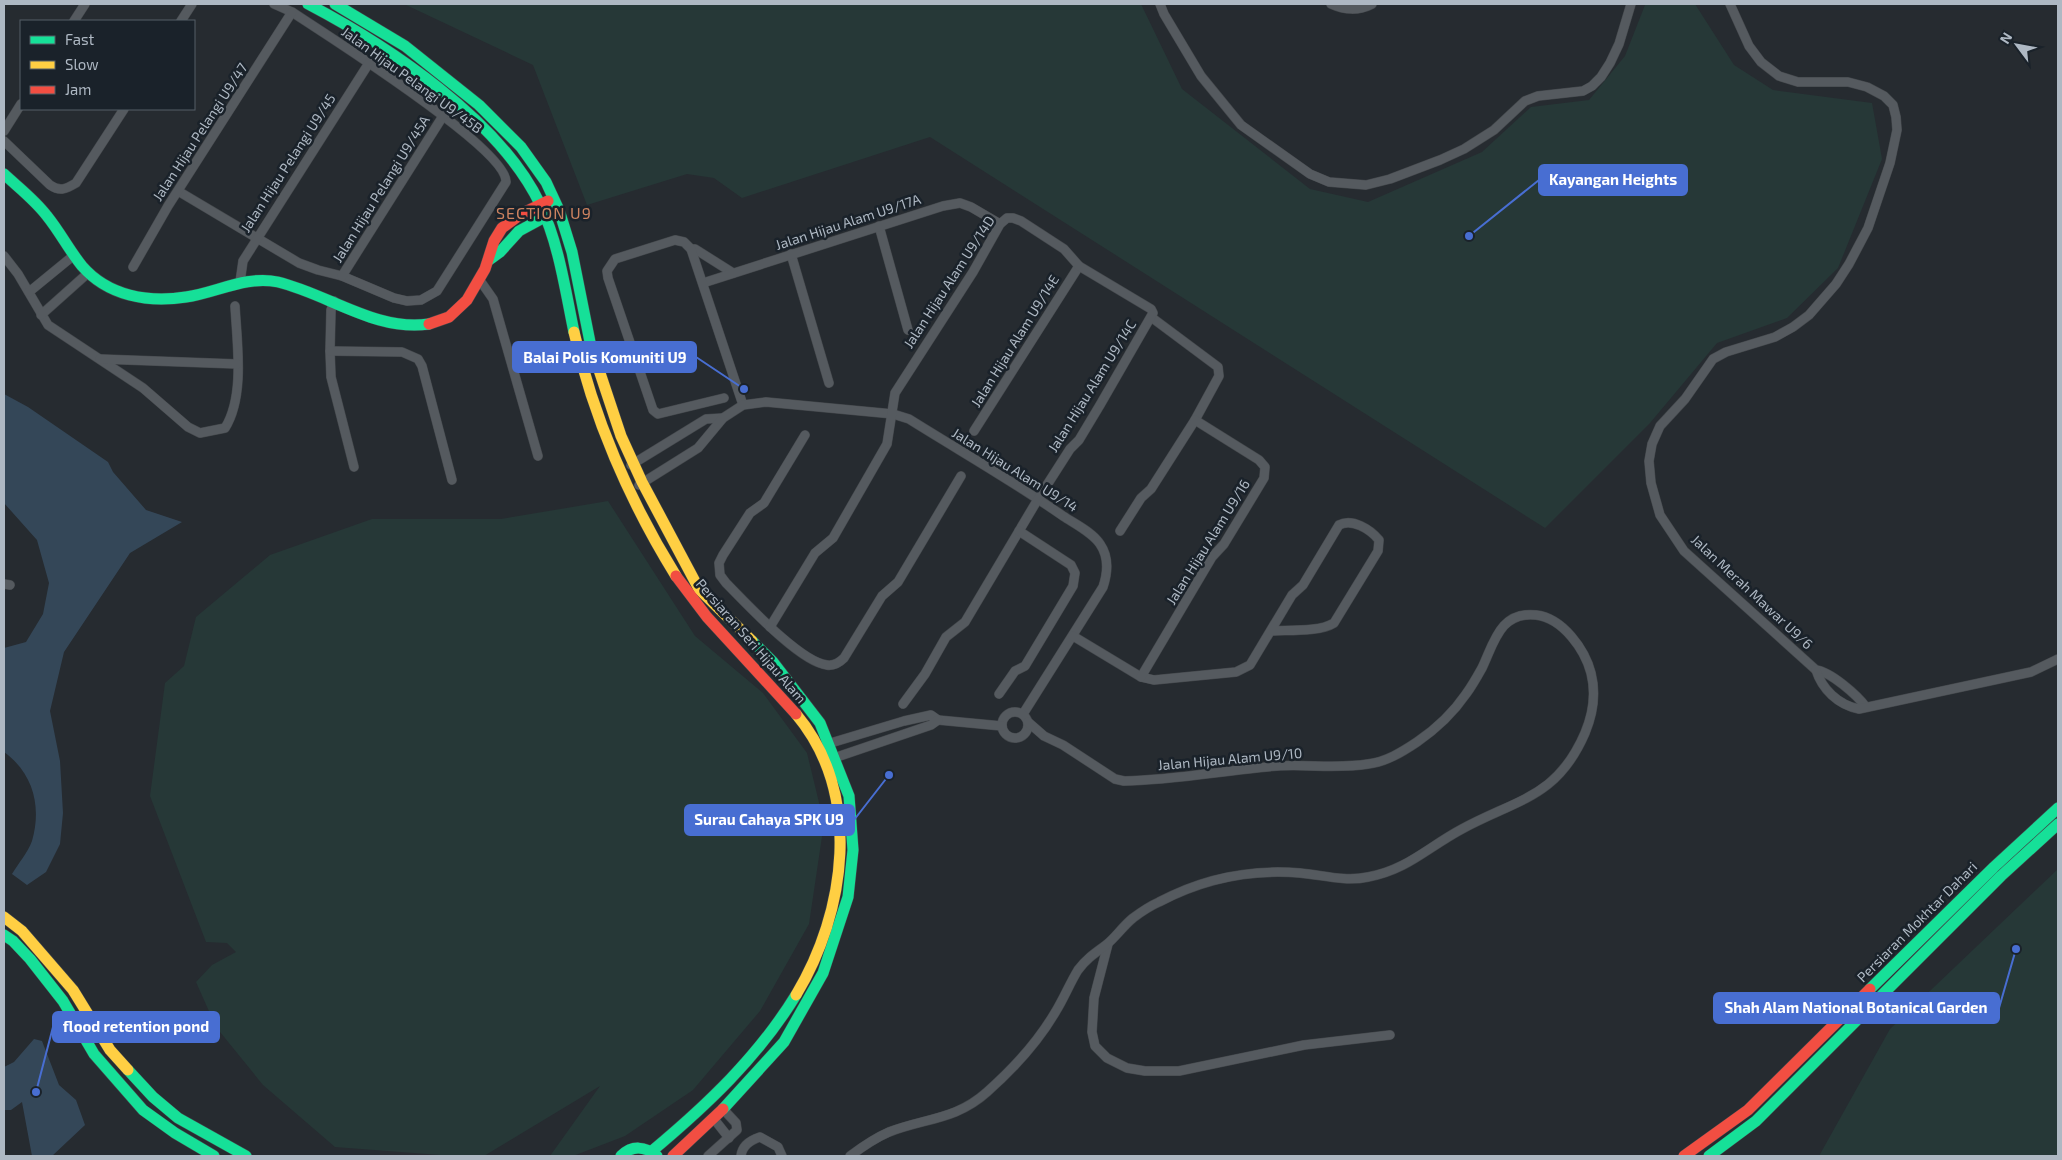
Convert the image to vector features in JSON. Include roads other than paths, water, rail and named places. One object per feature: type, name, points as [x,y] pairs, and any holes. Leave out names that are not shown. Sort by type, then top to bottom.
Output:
[{"type":"street","points":[[75,20],[85,4]]},
{"type":"street","points":[[182,20],[192,4]]},
{"type":"street","name":"Jalan Hijau Pelangi U9/45B","points":[[274,4],[292,12],[369,63],[443,116],[491,156],[504,173],[506,182],[436,291],[421,300],[407,301],[394,298],[342,276]]},
{"type":"street","name":"Persiaran Seri Hijau Alam","points":[[308,4],[397,56],[448,97],[491,135],[515,162],[533,189],[546,216],[559,257],[580,354],[594,400],[631,490],[669,564],[690,598],[762,674],[808,729],[823,762],[837,805],[841,839],[840,872],[823,940],[796,998],[748,1062],[705,1107],[655,1154]]},
{"type":"street","name":"Persiaran Seri Hijau Alam","points":[[335,4],[405,46],[479,105],[521,147],[546,182],[559,210],[572,252],[592,347],[621,436],[642,482],[700,589],[773,662],[820,723],[836,758],[849,796],[853,850],[848,897],[823,973],[784,1042],[714,1119],[673,1156]]},
{"type":"street","points":[[1160,4],[1201,76],[1241,125],[1310,174],[1328,182],[1352,185],[1366,185],[1390,179],[1440,160],[1494,130],[1525,101],[1538,96],[1583,91],[1592,86],[1601,77],[1619,44],[1631,4]]},
{"type":"street","points":[[1331,4],[1354,9],[1372,4]]},
{"type":"street","name":"Jalan Merah Mawar U9/6","points":[[1730,4],[1749,46],[1761,62],[1780,76],[1798,82],[1848,82],[1867,87],[1884,96],[1893,105],[1897,130],[1890,163],[1868,228],[1836,284],[1809,315],[1792,327],[1775,337],[1726,352],[1713,359],[1685,399],[1660,426],[1652,444],[1649,461],[1651,482],[1660,515],[1684,551],[1816,670],[1829,675],[1862,700],[1866,707]]},
{"type":"street","name":"Jalan Hijau Pelangi U9/47","points":[[132,267],[292,12]]},
{"type":"street","name":"Jalan Hijau Pelangi U9/45","points":[[240,282],[243,261],[369,63]]},
{"type":"street","points":[[4,131],[20,106]]},
{"type":"street","points":[[4,141],[50,185],[62,190],[76,183],[123,110]]},
{"type":"street","name":"Jalan Hijau Pelangi U9/45A","points":[[342,276],[443,116]]},
{"type":"street","points":[[4,174],[52,221],[73,256],[88,273],[103,284],[130,296],[150,300],[168,300],[220,290],[240,282],[258,278],[278,281],[388,322],[414,325],[435,323],[451,316],[461,307],[479,280],[489,260],[491,246],[498,232],[513,220],[553,198]]},
{"type":"street","points":[[523,214],[533,189]]},
{"type":"street","points":[[178,191],[299,263],[342,276]]},
{"type":"street","name":"Jalan Hijau Alam U9/17A","points":[[703,283],[943,206],[960,203],[972,207],[1000,224]]},
{"type":"street","points":[[489,260],[500,252],[519,231],[559,210]]},
{"type":"street","name":"Jalan Hijau Alam U9/14D","points":[[770,627],[816,553],[833,538],[887,444],[895,393],[973,272],[1000,224],[1007,218],[1022,221],[1064,250],[1079,266]]},
{"type":"street","points":[[530,225],[539,228],[553,239]]},
{"type":"street","points":[[879,226],[908,330]]},
{"type":"street","points":[[724,398],[656,414],[608,278],[607,271],[615,259],[675,240],[684,242],[691,249],[743,405]]},
{"type":"street","points":[[691,249],[695,249],[733,273]]},
{"type":"street","points":[[790,254],[830,383]]},
{"type":"street","points":[[4,256],[29,292],[48,325],[142,388],[188,427],[200,432],[226,428],[236,401],[238,364],[235,306]]},
{"type":"street","points":[[29,292],[73,256]]},
{"type":"street","points":[[1079,266],[1151,309],[1152,315],[1218,367],[1219,376],[1195,420],[1151,489],[1141,498],[1120,532]]},
{"type":"street","name":"Jalan Hijau Alam U9/14E","points":[[974,431],[1079,266]]},
{"type":"street","points":[[41,315],[88,273]]},
{"type":"street","points":[[479,280],[493,299],[538,456]]},
{"type":"street","points":[[334,301],[331,310],[331,377],[354,467]]},
{"type":"street","name":"Jalan Hijau Alam U9/14C","points":[[903,704],[925,674],[946,637],[965,622],[1038,499],[1070,449],[1079,440],[1152,315]]},
{"type":"street","points":[[330,351],[402,352],[418,359],[422,366],[452,480]]},
{"type":"street","points":[[100,359],[238,364]]},
{"type":"street","name":"Jalan Hijau Alam U9/14","points":[[723,418],[743,405],[766,402],[892,414],[908,419],[1038,499],[1100,543],[1107,560],[1108,574],[1103,587],[1026,718]]},
{"type":"street","points":[[622,471],[706,419],[723,418]]},
{"type":"street","points":[[631,490],[698,448],[723,418]]},
{"type":"street","name":"Jalan Hijau Alam U9/16","points":[[1142,678],[1212,557],[1224,544],[1264,478],[1265,467],[1260,460],[1195,420]]},
{"type":"street","points":[[805,435],[764,504],[750,512],[719,563],[720,575],[781,638],[818,663],[828,666],[838,663],[844,658],[882,596],[898,582],[961,476]]},
{"type":"street","points":[[1073,636],[1142,678],[1154,680],[1236,672],[1250,665],[1292,595],[1303,585],[1339,526],[1346,522],[1351,522],[1375,536],[1378,540],[1378,551],[1334,624],[1329,627],[1272,631]]},
{"type":"street","points":[[1000,694],[1015,671],[1025,666],[1073,586],[1075,573],[1071,565],[1019,531]]},
{"type":"street","name":"Jalan Hijau Alam U9/10","points":[[850,1156],[888,1132],[955,1113],[978,1100],[1016,1064],[1054,1015],[1079,968],[1092,954],[1108,944],[1133,918],[1159,901],[1208,881],[1254,872],[1304,874],[1338,879],[1362,878],[1385,874],[1400,868],[1465,827],[1534,795],[1552,782],[1579,747],[1592,710],[1594,687],[1591,671],[1584,655],[1563,628],[1550,618],[1535,614],[1519,616],[1503,625],[1494,637],[1476,678],[1466,695],[1443,722],[1389,759],[1368,764],[1278,766],[1124,781],[1115,779],[1063,745],[1044,736],[1026,718]]},
{"type":"street","name":"Jalan Merah Mawar U9/6","points":[[1816,670],[1819,680],[1826,690],[1845,705],[1859,709],[2030,672],[2058,659]]},
{"type":"street","points":[[1020,738],[1027,731],[1026,718],[1019,712],[1010,713],[1003,719],[1002,726],[1007,736],[1016,739],[1020,738],[1031,734],[1044,736]]},
{"type":"street","points":[[817,748],[931,715],[938,720],[1002,726]]},
{"type":"street","points":[[823,762],[932,725],[938,720]]},
{"type":"street","name":"Persiaran Mokhtar Dahari","points":[[1684,1156],[1748,1110],[1994,867],[2058,808]]},
{"type":"street","name":"Persiaran Mokhtar Dahari","points":[[1709,1156],[1756,1121],[2001,876],[2058,824]]},
{"type":"street","points":[[4,917],[22,931],[73,990],[110,1050],[153,1097],[178,1118],[246,1156]]},
{"type":"street","points":[[4,935],[13,941],[30,959],[63,1000],[94,1054],[142,1110],[175,1133],[214,1156]]},
{"type":"street","name":"Jalan Hijau Alam U9/10","points":[[1108,944],[1094,998],[1092,1032],[1095,1046],[1107,1058],[1127,1068],[1145,1071],[1179,1071],[1304,1045],[1390,1034]]},
{"type":"street","points":[[708,1156],[737,1130],[737,1125],[723,1109]]},
{"type":"street","points":[[714,1119],[729,1138]]},
{"type":"street","points":[[741,1156],[741,1152],[747,1144],[760,1137],[778,1147],[782,1156]]},
{"type":"street","points":[[621,1156],[635,1148],[641,1147],[655,1154]]},
{"type":"water","points":[[4,394],[28,407],[108,462],[113,472],[146,510],[182,522],[130,553],[64,652],[50,711],[60,761],[63,813],[60,844],[46,872],[27,885],[12,874],[32,841],[35,828],[35,803],[33,791],[22,770],[4,752],[4,648],[26,642],[43,614],[49,583],[37,540],[4,503]]},
{"type":"water","points":[[34,1039],[42,1041],[59,1085],[76,1100],[85,1125],[52,1156],[32,1156],[22,1102],[11,1110],[4,1110],[4,1067],[14,1062]]},
{"type":"place","name":"Kayangan Heights","points":[[1469,236]]},
{"type":"place","name":"Balai Polis Komuniti U9","points":[[744,389]]},
{"type":"place","name":"Surau Cahaya SPK U9","points":[[889,775]]},
{"type":"place","name":"Shah Alam National Botanical Garden","points":[[2016,949]]},
{"type":"place","name":"flood retention pond","points":[[36,1092]]},
{"type":"district","name":"SECTION U9","points":[[544,213]]}]
